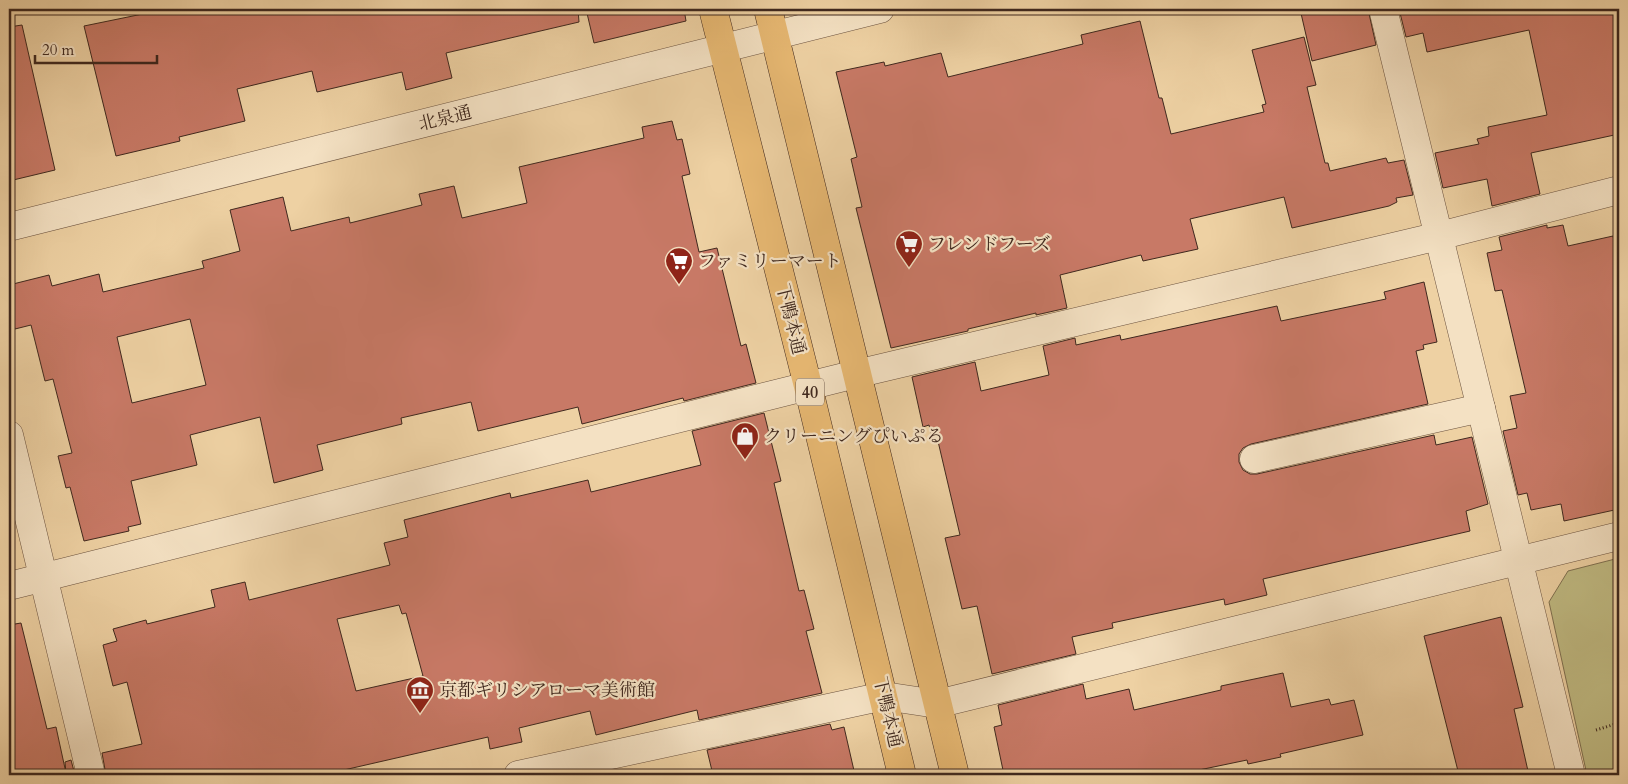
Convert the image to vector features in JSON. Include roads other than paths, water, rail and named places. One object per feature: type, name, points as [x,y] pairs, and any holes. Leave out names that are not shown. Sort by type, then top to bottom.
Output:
[{"type":"main road","name":"下鴨本通","points":[[713,9],[808,386],[902,775]]},
{"type":"main road","points":[[768,9],[954,775]]},
{"type":"street","name":"北泉通","points":[[9,227],[880,9]]},
{"type":"street","points":[[1383,9],[1571,775]]},
{"type":"street","points":[[9,586],[856,374],[1439,236],[1619,190]]},
{"type":"street","points":[[1254,459],[1481,408]]},
{"type":"street","points":[[9,435],[90,775]]},
{"type":"street","points":[[518,775],[884,696],[937,704],[1619,536]]},
{"type":"place","name":"フレンドフーズ","points":[[909,268]]},
{"type":"place","name":"ファミリーマート","points":[[679,285]]},
{"type":"place","name":"クリーニングぴいぷる","points":[[745,460]]},
{"type":"place","name":"京都ギリシアローマ美術館","points":[[420,714]]}]
